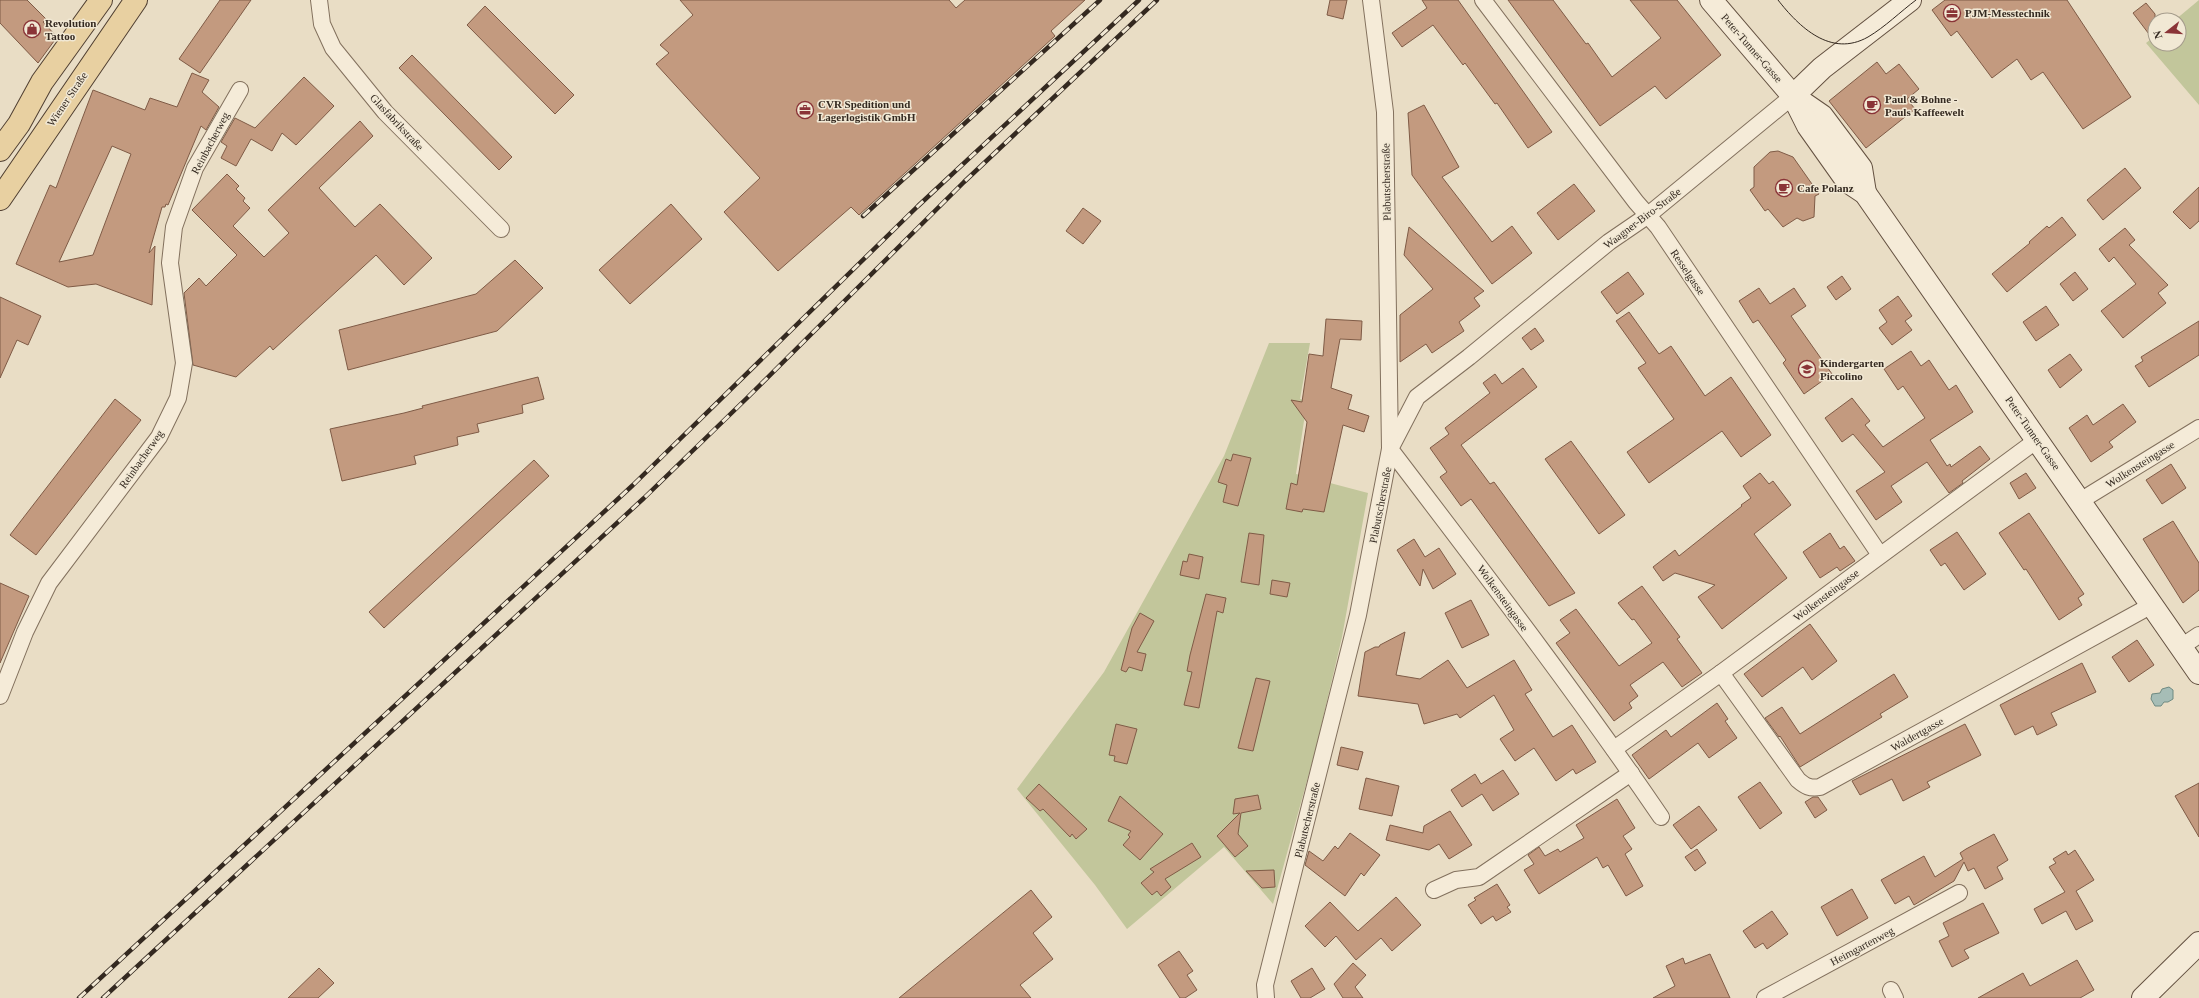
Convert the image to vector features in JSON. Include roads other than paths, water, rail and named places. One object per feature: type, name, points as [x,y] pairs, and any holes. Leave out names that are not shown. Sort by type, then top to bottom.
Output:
[{"type":"main road","points":[[0,150],[19,124],[42,82],[101,0]]},
{"type":"main road","name":"Wiener Straße","points":[[0,199],[136,0]]},
{"type":"main road","name":"Peter-Tunner-Gasse","points":[[1711,0],[1793,96],[1822,116],[1861,168],[1865,193],[2199,673]]},
{"type":"main road","name":"Waagner-Biro-Straße","points":[[1793,96],[1822,68],[1910,0]]},
{"type":"main road","points":[[2143,998],[2199,943]]},
{"type":"street","name":"Glasfabrikstraße","points":[[319,0],[322,24],[333,48],[385,112],[501,229]]},
{"type":"street","name":"Plabutscherstraße","points":[[1266,998],[1266,985],[1358,615],[1390,449],[1385,112],[1371,0]]},
{"type":"street","name":"Resselgasse","points":[[1483,0],[1647,216],[1658,227],[1880,555]]},
{"type":"street","name":"Reinbacherweg","points":[[0,696],[25,632],[49,582],[159,437],[178,398],[184,363],[170,263],[174,227],[195,168],[240,90]]},
{"type":"street","name":"Waagner-Biro-Straße","points":[[1390,449],[1417,397],[1469,358],[1610,242],[1647,216],[1793,96]]},
{"type":"street","name":"Wolkensteingasse","points":[[2080,501],[2199,428]]},
{"type":"street","name":"Wolkensteingasse","points":[[1614,749],[1721,673],[2037,440]]},
{"type":"street","name":"Wolkensteingasse","points":[[1390,449],[1478,564],[1614,749],[1661,817]]},
{"type":"street","name":"Waldertgasse","points":[[1721,673],[1798,780],[1809,788],[1820,787],[2152,605]]},
{"type":"street","points":[[2182,648],[2199,635]]},
{"type":"street","points":[[1434,890],[1456,880],[1479,877],[1631,773]]},
{"type":"street","name":"Heimgartenweg","points":[[1765,998],[1960,893]]},
{"type":"water","points":[[2169,687],[2173,690],[2173,699],[2168,702],[2164,702],[2161,706],[2155,706],[2151,699],[2152,694],[2160,693],[2162,689]]},
{"type":"tram line","points":[[1778,0],[1806,29],[1829,42],[1841,44],[1854,43],[1868,37],[1916,0]]},
{"type":"railway","points":[[863,216],[1100,0]]},
{"type":"railway","points":[[79,998],[633,485],[918,206],[1139,0]]},
{"type":"railway","points":[[103,998],[644,498],[747,398],[964,182],[1157,0]]},
{"type":"place","name":"PJM-Messtechnik","points":[[1952,13]]},
{"type":"place","name":"Revolution Tattoo","points":[[32,29]]},
{"type":"place","name":"Paul & Bohne - Pauls Kaffeewelt","points":[[1872,105]]},
{"type":"place","name":"CVR Spedition und Lagerlogistik GmbH","points":[[805,110]]},
{"type":"place","name":"Cafe Polanz","points":[[1784,188]]},
{"type":"place","name":"Kindergarten Piccolino","points":[[1807,369]]}]
